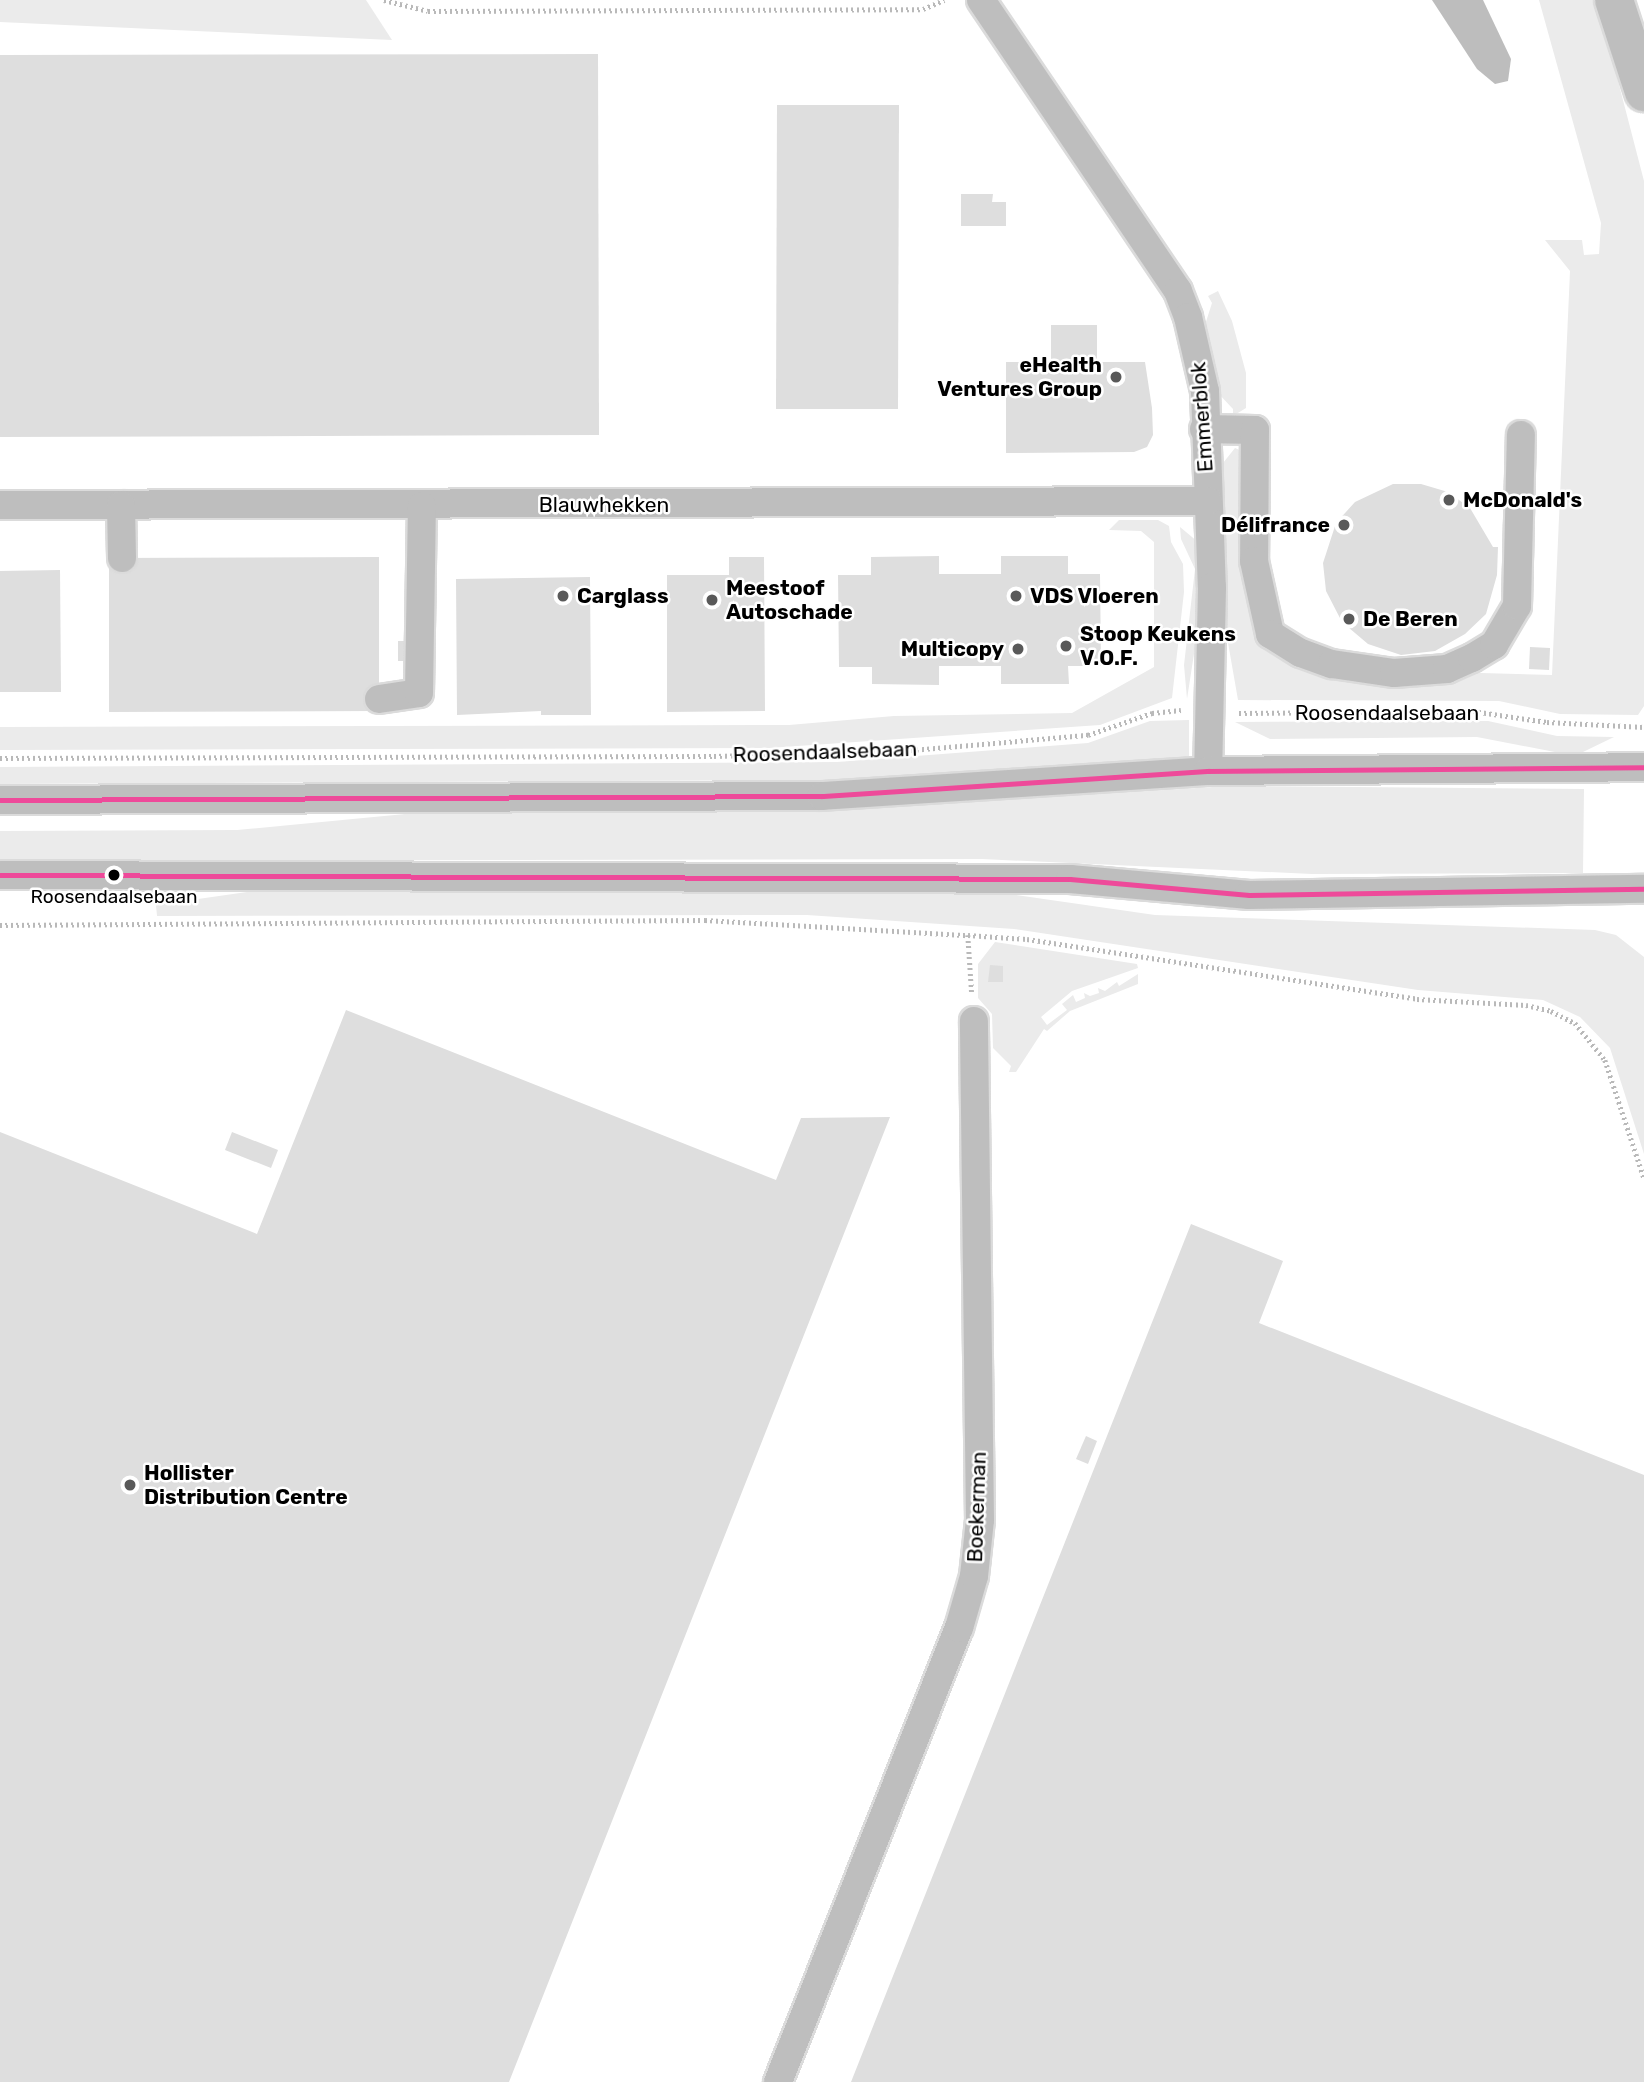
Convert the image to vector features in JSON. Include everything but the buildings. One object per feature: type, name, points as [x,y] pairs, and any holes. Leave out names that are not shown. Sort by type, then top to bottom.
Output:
[{"type":"highway","points":[[1614,0],[1644,92]]},
{"type":"street","name":"Emmerblok","points":[[981,0],[1178,291],[1199,356],[1208,501],[1208,771]]},
{"type":"street","points":[[1205,429],[1255,430],[1254,561],[1270,634],[1301,653],[1332,664],[1394,673],[1447,669],[1472,659],[1494,645],[1517,606],[1521,435]]},
{"type":"street","name":"Blauwhekken","points":[[0,505],[422,506],[1208,501]]},
{"type":"street","points":[[121,505],[122,558]]},
{"type":"street","points":[[379,699],[419,693],[422,506]]},
{"type":"street","name":"Roosendaalsebaan","points":[[0,800],[822,796],[1208,771],[1644,767]]},
{"type":"street","points":[[0,875],[1070,879],[1249,895],[1644,888]]},
{"type":"street","name":"Boekerman","points":[[778,2082],[960,1628],[974,1576],[981,1520],[974,1021]]},
{"type":"path","points":[[384,0],[428,11],[923,9],[944,0]]},
{"type":"path","name":"Roosendaalsebaan","points":[[0,758],[714,756],[901,751],[1088,735],[1152,713],[1210,711],[1473,711],[1547,722],[1644,727]]},
{"type":"path","points":[[0,925],[705,920],[1041,941],[1417,999],[1525,1004],[1551,1011],[1583,1030],[1605,1060],[1644,1178]]},
{"type":"path","points":[[968,935],[974,1021]]},
{"type":"shaded area","points":[[0,0],[366,0],[392,40],[0,22]]},
{"type":"shaded area","points":[[1432,0],[1483,0],[1511,59],[1508,81],[1495,84],[1477,69]]},
{"type":"shaded area","points":[[1539,0],[1597,0],[1644,181],[1644,706],[1638,715],[1560,714],[1499,701],[1238,700],[1223,614],[1219,468],[1235,448],[1244,452],[1250,609],[1255,626],[1284,659],[1301,668],[1552,675],[1570,271],[1545,240],[1582,240],[1584,255],[1599,254],[1601,223]]},
{"type":"shaded area","points":[[1218,291],[1232,321],[1246,373],[1246,408],[1233,416],[1233,409],[1217,392],[1204,328],[1212,303],[1208,296]]},
{"type":"shaded area","points":[[1119,520],[1158,520],[1169,526],[1171,542],[1183,564],[1184,592],[1172,698],[1100,725],[769,748],[0,750],[0,727],[789,725],[894,716],[1072,713],[1154,667],[1154,542],[1141,531],[1109,530]]},
{"type":"shaded area","points":[[1180,527],[1198,542],[1200,615],[1187,699],[1184,665],[1195,569],[1181,539]]},
{"type":"shaded area","points":[[1189,720],[1189,757],[838,780],[0,784],[0,767],[837,762],[1088,743],[1150,721]]},
{"type":"shaded area","points":[[1488,721],[1557,736],[1614,737],[1583,752],[1560,753],[1477,737],[1270,739],[1235,722]]},
{"type":"shaded area","points":[[1229,786],[1584,789],[1583,873],[1312,874],[982,859],[0,861],[0,831],[237,830],[405,814],[845,810]]},
{"type":"shaded area","points":[[981,890],[1155,915],[1595,930],[1616,935],[1644,957],[1644,1154],[1610,1048],[1580,1017],[1543,1000],[1418,990],[1014,929],[807,915],[157,916],[156,905],[247,892]]},
{"type":"shaded area","points":[[995,942],[1137,964],[1138,968],[1072,991],[1041,1017],[1047,1025],[1067,1010],[1062,1004],[1073,995],[1076,1002],[1085,998],[1084,993],[1090,996],[1099,993],[1098,988],[1105,991],[1117,982],[1119,986],[1138,974],[1138,984],[1070,1011],[1047,1031],[1044,1029],[1016,1072],[1009,1072],[1011,1066],[993,1048],[992,1014],[978,998],[978,964]]},
{"type":"transit line","points":[[0,800],[822,796],[1208,771],[1644,767]]},
{"type":"transit line","points":[[0,875],[1070,879],[1249,895],[1644,889]]},
{"type":"place","name":"eHealth Ventures Group","points":[[1116,377]]},
{"type":"place","name":"McDonald's","points":[[1449,500]]},
{"type":"place","name":"Délifrance","points":[[1344,525]]},
{"type":"place","name":"Carglass","points":[[563,596]]},
{"type":"place","name":"VDS Vloeren","points":[[1016,596]]},
{"type":"place","name":"Meestoof Autoschade","points":[[712,600]]},
{"type":"place","name":"De Beren","points":[[1349,619]]},
{"type":"place","name":"Stoop Keukens V.O.F.","points":[[1066,646]]},
{"type":"place","name":"Multicopy","points":[[1018,649]]},
{"type":"place","name":"Roosendaalsebaan","points":[[114,875]]},
{"type":"place","name":"Hollister Distribution Centre","points":[[130,1485]]}]
